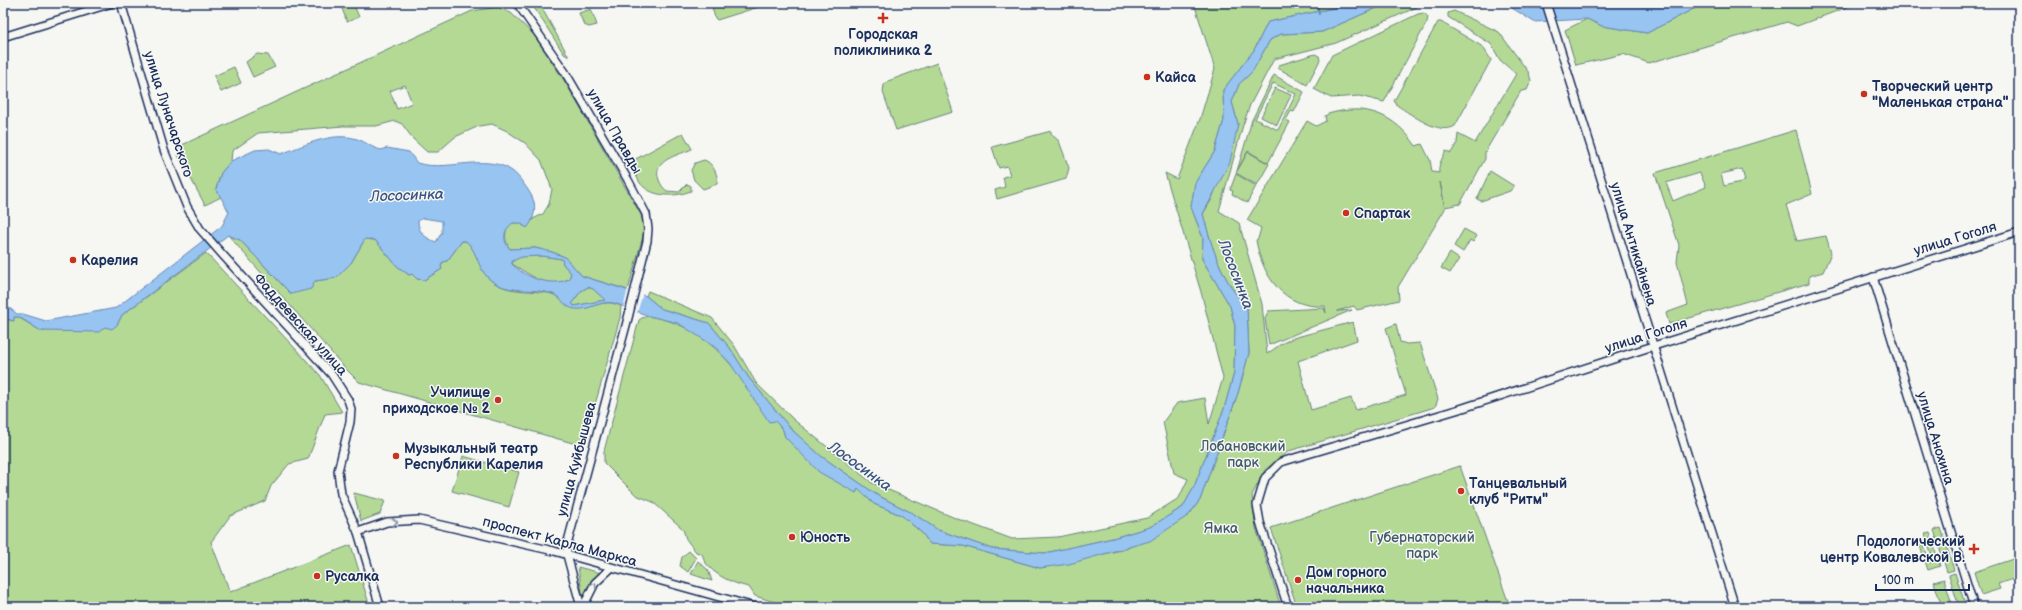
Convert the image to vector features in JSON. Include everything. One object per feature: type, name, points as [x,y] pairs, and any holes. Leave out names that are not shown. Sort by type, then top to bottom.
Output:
[{"type":"main road","points":[[3,38],[112,3]]},
{"type":"main road","name":"улица Луначарского","points":[[121,3],[164,150],[187,207],[200,229],[221,253]]},
{"type":"main road","name":"улица Правды","points":[[517,3],[565,72],[644,210],[648,234],[628,318]]},
{"type":"main road","name":"улица Антикайнена","points":[[1546,3],[1735,607]]},
{"type":"main road","name":"улица Гоголя","points":[[1288,607],[1260,522],[1257,505],[1265,478],[1281,462],[1463,408],[1653,346],[2019,232]]},
{"type":"main road","name":"Фаддеевская улица","points":[[221,253],[332,375],[348,400],[351,409],[350,422],[338,471],[341,494],[358,532],[380,607]]},
{"type":"main road","name":"улица Анохина","points":[[1873,277],[1974,607]]},
{"type":"main road","name":"улица Куйбышева","points":[[582,607],[567,555],[567,545],[628,318]]},
{"type":"main road","name":"проспект Карла Маркса","points":[[358,532],[387,522],[419,520],[567,555],[755,607]]},
{"type":"main road","points":[[582,607],[595,583],[611,568]]},
{"type":"green space","points":[[340,3],[353,3],[359,17],[347,22]]},
{"type":"green space","points":[[531,3],[539,3],[569,57],[564,54]]},
{"type":"green space","points":[[711,3],[771,3],[717,20],[715,18]]},
{"type":"green space","points":[[1194,3],[1357,3],[1268,22],[1254,50],[1223,90],[1224,120],[1215,151],[1195,183],[1191,207],[1203,238],[1202,259],[1230,306],[1235,326],[1234,373],[1224,409],[1194,487],[1183,507],[1150,527],[1113,538],[1045,553],[992,549],[938,530],[914,514],[877,495],[821,456],[791,429],[749,378],[730,348],[709,323],[662,309],[646,296],[648,291],[712,318],[734,345],[756,383],[794,420],[872,483],[955,518],[1012,539],[1058,537],[1147,518],[1179,498],[1188,479],[1174,473],[1163,422],[1177,403],[1205,398],[1209,424],[1223,378],[1201,292],[1165,173],[1177,179],[1200,119],[1215,69]]},
{"type":"green space","points":[[1388,3],[1426,3],[1336,43],[1274,59],[1250,105],[1219,211],[1239,223],[1262,304],[1267,354],[1293,338],[1353,322],[1357,340],[1298,361],[1311,410],[1351,398],[1356,410],[1406,395],[1386,328],[1396,324],[1400,342],[1407,344],[1420,343],[1438,399],[1435,407],[1289,451],[1265,470],[1252,495],[1256,528],[1281,607],[791,607],[755,596],[749,587],[737,584],[719,575],[704,561],[702,554],[696,552],[686,539],[683,529],[653,502],[636,495],[604,463],[604,451],[639,320],[650,316],[682,326],[700,336],[716,349],[744,380],[783,430],[785,437],[856,493],[858,489],[874,504],[901,515],[922,533],[930,544],[963,546],[1040,568],[1126,549],[1189,515],[1200,500],[1238,393],[1249,353],[1247,307],[1238,297],[1224,275],[1214,252],[1203,214],[1212,199],[1238,124],[1232,102],[1239,84],[1252,72],[1270,40],[1281,34],[1322,32]]},
{"type":"green space","points":[[1705,3],[1858,3],[1797,26],[1787,22],[1649,63],[1623,54],[1576,65],[1565,30],[1587,19],[1602,26],[1647,33]]},
{"type":"green space","points":[[498,7],[511,13],[534,35],[567,85],[641,215],[644,226],[643,236],[628,290],[582,276],[565,257],[552,252],[535,248],[510,249],[506,241],[507,228],[514,223],[519,223],[524,227],[527,227],[533,219],[543,214],[549,204],[552,189],[541,160],[525,143],[507,131],[492,124],[479,126],[455,137],[438,152],[427,152],[413,139],[402,124],[395,121],[376,126],[343,126],[258,133],[232,151],[231,161],[221,173],[216,189],[221,197],[205,205],[178,155],[182,145],[472,11]],"holes":[[[405,85],[412,103],[397,109],[390,91]]]},
{"type":"green space","points":[[591,9],[597,25],[589,27],[584,25],[579,13]]},
{"type":"green space","name":"Спартак","points":[[1454,11],[1499,32],[1529,73],[1531,81],[1527,90],[1521,91],[1485,152],[1485,159],[1460,204],[1445,207],[1440,182],[1445,209],[1398,287],[1399,300],[1357,310],[1354,306],[1337,311],[1352,310],[1269,345],[1265,319],[1268,311],[1324,308],[1326,313],[1325,306],[1311,306],[1298,302],[1277,288],[1264,266],[1259,253],[1256,240],[1258,239],[1261,228],[1247,220],[1307,121],[1316,126],[1326,121],[1325,116],[1328,114],[1342,111],[1367,111],[1378,114],[1389,119],[1398,126],[1416,146],[1422,144],[1430,160],[1432,172],[1439,173],[1439,167],[1442,159],[1446,151],[1451,153],[1457,143],[1458,134],[1475,143],[1516,74],[1500,60],[1491,44],[1448,17],[1448,13]]},
{"type":"green space","points":[[1424,13],[1428,17],[1427,22],[1384,102],[1359,96],[1331,98],[1314,89],[1332,55],[1418,14]]},
{"type":"green space","points":[[1438,22],[1441,22],[1483,47],[1491,60],[1455,126],[1448,128],[1441,128],[1425,123],[1398,106],[1394,101]]},
{"type":"green space","points":[[257,54],[268,55],[275,67],[253,77],[246,62]]},
{"type":"green space","points":[[1315,54],[1319,56],[1320,60],[1307,85],[1278,68],[1279,65]]},
{"type":"green space","points":[[937,63],[953,112],[896,130],[883,92],[884,85],[888,81]]},
{"type":"green space","points":[[234,67],[241,83],[221,92],[214,76]]},
{"type":"green space","points":[[1274,75],[1304,92],[1294,112],[1291,111],[1286,120],[1290,122],[1268,163],[1248,151],[1237,171],[1252,120]],"holes":[[[1273,83],[1296,94],[1278,130],[1255,119]]]},
{"type":"green space","points":[[1275,88],[1291,95],[1277,125],[1261,117]]},
{"type":"green space","points":[[1796,130],[1812,194],[1786,205],[1797,241],[1826,236],[1831,253],[1823,272],[1809,276],[1809,283],[1669,324],[1666,313],[1688,305],[1677,262],[1679,245],[1655,173]],"holes":[[[1742,169],[1745,181],[1724,186],[1721,174]],[[1700,173],[1706,187],[1673,201],[1666,183]]]},
{"type":"green space","points":[[1051,131],[1051,134],[1059,141],[1069,168],[1066,179],[997,199],[995,190],[1005,187],[1003,177],[1010,175],[1007,166],[999,168],[992,147]]},
{"type":"green space","points":[[683,133],[692,149],[674,156],[662,163],[658,173],[659,180],[663,188],[667,191],[679,192],[687,184],[691,186],[691,191],[664,195],[657,194],[645,188],[640,183],[632,165],[634,160]]},
{"type":"green space","points":[[1248,152],[1269,164],[1257,185],[1236,173]]},
{"type":"green space","points":[[704,160],[710,163],[716,173],[717,184],[703,189],[694,180],[691,170],[695,163]]},
{"type":"green space","points":[[1490,171],[1514,186],[1510,191],[1481,201],[1477,199]]},
{"type":"green space","points":[[1236,174],[1256,186],[1247,203],[1232,194],[1233,191],[1230,190]]},
{"type":"green space","points":[[1464,229],[1477,236],[1473,242],[1470,240],[1463,252],[1454,246]]},
{"type":"green space","points":[[228,235],[240,240],[291,294],[315,281],[336,278],[351,263],[365,239],[375,240],[397,266],[409,275],[412,274],[417,279],[424,280],[442,269],[441,266],[443,262],[447,261],[462,241],[466,241],[474,251],[484,273],[488,278],[500,286],[515,290],[552,294],[568,306],[574,308],[587,308],[602,303],[621,306],[620,318],[583,446],[359,382]]},
{"type":"green space","points":[[206,253],[320,375],[342,412],[325,414],[308,459],[289,464],[271,486],[265,501],[230,516],[211,542],[230,592],[351,545],[370,607],[3,607],[3,318],[13,321],[14,317],[18,317],[41,331],[117,325],[122,315]]},
{"type":"green space","points":[[1450,253],[1459,259],[1450,273],[1441,268]]},
{"type":"green space","points":[[542,256],[562,259],[563,264],[571,273],[569,279],[558,283],[540,281],[512,264],[513,261],[520,257]]},
{"type":"green space","points":[[588,287],[593,289],[606,300],[574,306],[572,303],[581,291]]},
{"type":"green space","points":[[463,456],[519,472],[509,507],[452,491]]},
{"type":"green space","name":"Губернаторский парк","points":[[1460,466],[1510,607],[1297,607],[1271,528]]},
{"type":"green space","points":[[354,493],[385,501],[380,514],[361,521]]},
{"type":"green space","points":[[1941,528],[1954,570],[1947,572],[1934,530]]},
{"type":"green space","points":[[1930,533],[1940,566],[1928,570],[1919,543],[1923,542],[1930,563],[1934,562],[1925,534]]},
{"type":"green space","points":[[689,551],[696,558],[688,572],[680,566],[682,557]]},
{"type":"green space","points":[[2019,557],[2019,577],[1998,584],[2000,589],[1981,595],[1974,572]]},
{"type":"green space","points":[[698,561],[708,570],[712,581],[691,574]]},
{"type":"green space","points":[[578,567],[601,573],[588,586],[583,598]]},
{"type":"green space","points":[[1955,573],[1966,607],[1959,607],[1949,575]]},
{"type":"green space","points":[[1944,579],[1953,607],[1942,607],[1934,582]]},
{"type":"water","name":"Лососинка","points":[[1357,3],[1388,3],[1322,32],[1281,34],[1270,40],[1252,72],[1239,84],[1232,102],[1238,124],[1230,162],[1203,214],[1214,252],[1224,275],[1238,297],[1247,307],[1249,353],[1238,393],[1200,500],[1189,515],[1150,541],[1069,564],[1040,568],[963,546],[930,544],[922,533],[901,515],[874,504],[858,489],[856,493],[819,472],[785,437],[783,430],[775,421],[769,422],[730,363],[715,347],[678,323],[649,316],[614,303],[609,302],[575,309],[566,305],[553,294],[517,290],[499,285],[484,273],[472,248],[466,241],[462,241],[447,261],[443,262],[441,266],[442,269],[424,280],[417,279],[412,274],[409,275],[397,266],[375,240],[365,239],[351,263],[336,278],[315,281],[311,289],[291,294],[240,240],[228,235],[122,315],[117,325],[112,329],[105,327],[99,332],[41,331],[19,317],[14,317],[14,321],[3,318],[3,303],[17,314],[23,314],[46,321],[116,308],[222,226],[229,212],[216,189],[221,173],[231,161],[255,150],[269,149],[281,154],[321,140],[332,137],[342,137],[362,141],[381,150],[387,148],[409,152],[417,163],[445,165],[488,163],[501,165],[513,172],[523,183],[531,194],[535,205],[532,219],[527,228],[520,223],[513,223],[507,229],[505,239],[507,246],[510,249],[535,248],[552,252],[565,257],[582,276],[646,296],[662,309],[709,323],[730,348],[749,378],[791,429],[821,456],[877,495],[914,514],[938,530],[992,549],[1045,553],[1113,538],[1150,527],[1183,507],[1194,487],[1224,409],[1234,373],[1235,326],[1230,306],[1202,259],[1203,238],[1191,207],[1195,183],[1215,151],[1224,120],[1223,90],[1254,50],[1268,22]],"holes":[[[423,218],[442,221],[442,232],[436,242],[426,237],[419,229],[418,221]],[[542,256],[562,259],[563,264],[571,273],[569,279],[554,282],[539,280],[531,277],[512,264],[512,261],[522,257]],[[588,287],[593,289],[605,300],[574,306],[572,303],[581,291]]]},
{"type":"water","points":[[1508,3],[1705,3],[1647,33],[1602,26],[1587,19],[1534,22],[1512,8]]},
{"type":"pier","points":[[628,288],[643,293],[637,313],[623,309]]},
{"type":"waterway","points":[[1317,3],[1319,14]]},
{"type":"place","name":"Городская поликлиника 2","points":[[883,18]]},
{"type":"place","name":"Кайса","points":[[1147,77]]},
{"type":"place","name":"Творческий центр \"Маленькая страна\"","points":[[1864,94]]},
{"type":"place","name":"Спартак","points":[[1346,213]]},
{"type":"place","name":"Карелия","points":[[73,260]]},
{"type":"place","name":"Училище приходское № 2","points":[[498,400]]},
{"type":"place","name":"Музыкальный театр Республики Карелия","points":[[396,456]]},
{"type":"place","name":"Танцевальный клуб \"Ритм\"","points":[[1461,491]]},
{"type":"place","name":"Юность","points":[[792,537]]},
{"type":"place","name":"Подологический центр Ковалевской В.","points":[[1974,549]]},
{"type":"place","name":"Русалка","points":[[317,576]]},
{"type":"place","name":"Дом горного начальника","points":[[1298,580]]},
{"type":"park label","name":"Лобановский парк","points":[[1243,454]]},
{"type":"park label","name":"Ямка","points":[[1221,528]]}]
